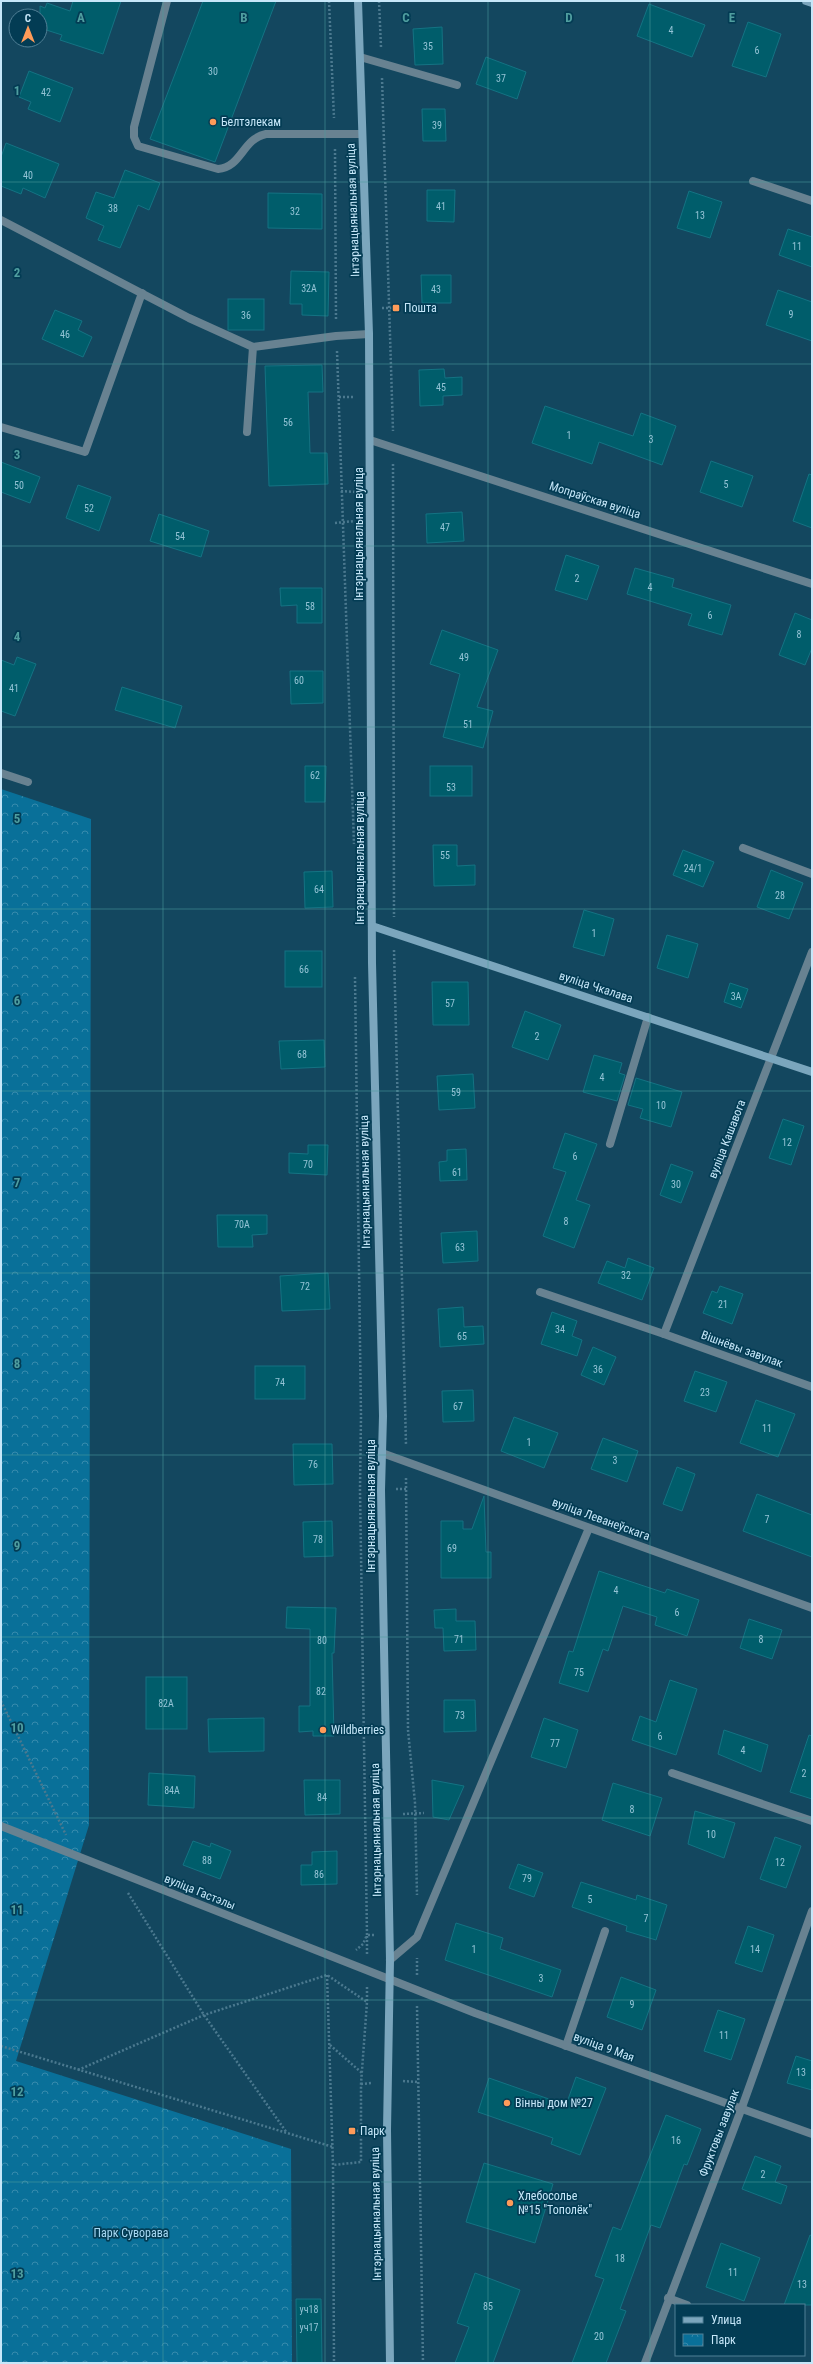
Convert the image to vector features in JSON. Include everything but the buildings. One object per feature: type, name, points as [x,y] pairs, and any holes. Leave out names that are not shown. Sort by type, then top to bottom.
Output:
[{"type":"main road","name":"Інтэрнацыянальная вуліца","points":[[358,1],[369,334],[372,926],[390,1960],[387,2130],[390,2363]]},
{"type":"main road","points":[[806,1],[812,3]]},
{"type":"main road","name":"вуліца Чкалава","points":[[372,926],[771,1057],[812,1072]]},
{"type":"street","points":[[167,1],[134,127],[134,137],[138,146],[218,169],[227,168],[234,163],[255,137],[266,134],[362,134]]},
{"type":"street","points":[[360,57],[457,85]]},
{"type":"street","points":[[753,181],[812,201]]},
{"type":"street","points":[[1,220],[142,293],[253,347],[336,336],[369,334]]},
{"type":"street","points":[[1,427],[85,452],[142,293]]},
{"type":"street","points":[[247,432],[253,347]]},
{"type":"street","name":"Мопраўская вуліца","points":[[370,440],[393,446],[812,584]]},
{"type":"street","points":[[1,773],[28,782]]},
{"type":"street","points":[[743,848],[812,874]]},
{"type":"street","name":"вуліца Кашавога","points":[[664,1334],[812,952]]},
{"type":"street","points":[[610,1144],[648,1017]]},
{"type":"street","name":"Вішнёвы завулак","points":[[540,1292],[664,1334],[812,1387]]},
{"type":"street","name":"вуліца Леванеўскага","points":[[382,1453],[812,1608]]},
{"type":"street","points":[[390,1960],[418,1937],[589,1528]]},
{"type":"street","points":[[672,1773],[812,1821]]},
{"type":"street","name":"вуліца Гастэлы","points":[[1,1826],[389,1980]]},
{"type":"street","name":"Фруктовы завулак","points":[[645,2363],[668,2298],[741,2110],[812,1911]]},
{"type":"street","points":[[566,2046],[605,1931]]},
{"type":"street","name":"вуліца 9 Мая","points":[[389,1980],[417,1992],[741,2110],[812,2134]]},
{"type":"street","points":[[668,2298],[684,2304]]},
{"type":"path","points":[[330,1],[334,134],[336,336],[354,845]]},
{"type":"path","points":[[380,1],[393,446],[394,933],[406,1461],[408,1730],[416,1814],[417,1897]]},
{"type":"path","points":[[334,2363],[333,2147],[327,1975],[337,1948],[355,1950],[363,1944],[367,1936],[360,1498],[361,1416],[355,969]]},
{"type":"path","points":[[1,1701],[69,1841]]},
{"type":"path","points":[[387,1814],[424,1813]]},
{"type":"path","points":[[128,1892],[204,2015],[287,2133]]},
{"type":"path","points":[[418,1937],[417,1992],[423,2363]]},
{"type":"path","points":[[78,2070],[204,2015],[327,1975]]},
{"type":"path","points":[[327,1975],[367,2002],[362,2073],[361,2162],[333,2165]]},
{"type":"path","points":[[330,2045],[362,2073]]},
{"type":"path","points":[[1,2046],[333,2147]]},
{"type":"green space","name":"Парк Суворава","points":[[1,789],[91,819],[89,1825],[16,2061],[291,2149],[292,2363],[1,2363]]},
{"type":"place","name":"Белтэлекам","points":[[213,122]]},
{"type":"place","name":"Пошта","points":[[396,308]]},
{"type":"place","name":"Wildberries","points":[[323,1730]]},
{"type":"place","name":"Вінны дом №27","points":[[507,2103]]},
{"type":"place","name":"Парк","points":[[352,2131]]},
{"type":"place","name":"Хлебосолье №15 \"Тополёк\"","points":[[510,2203]]}]
